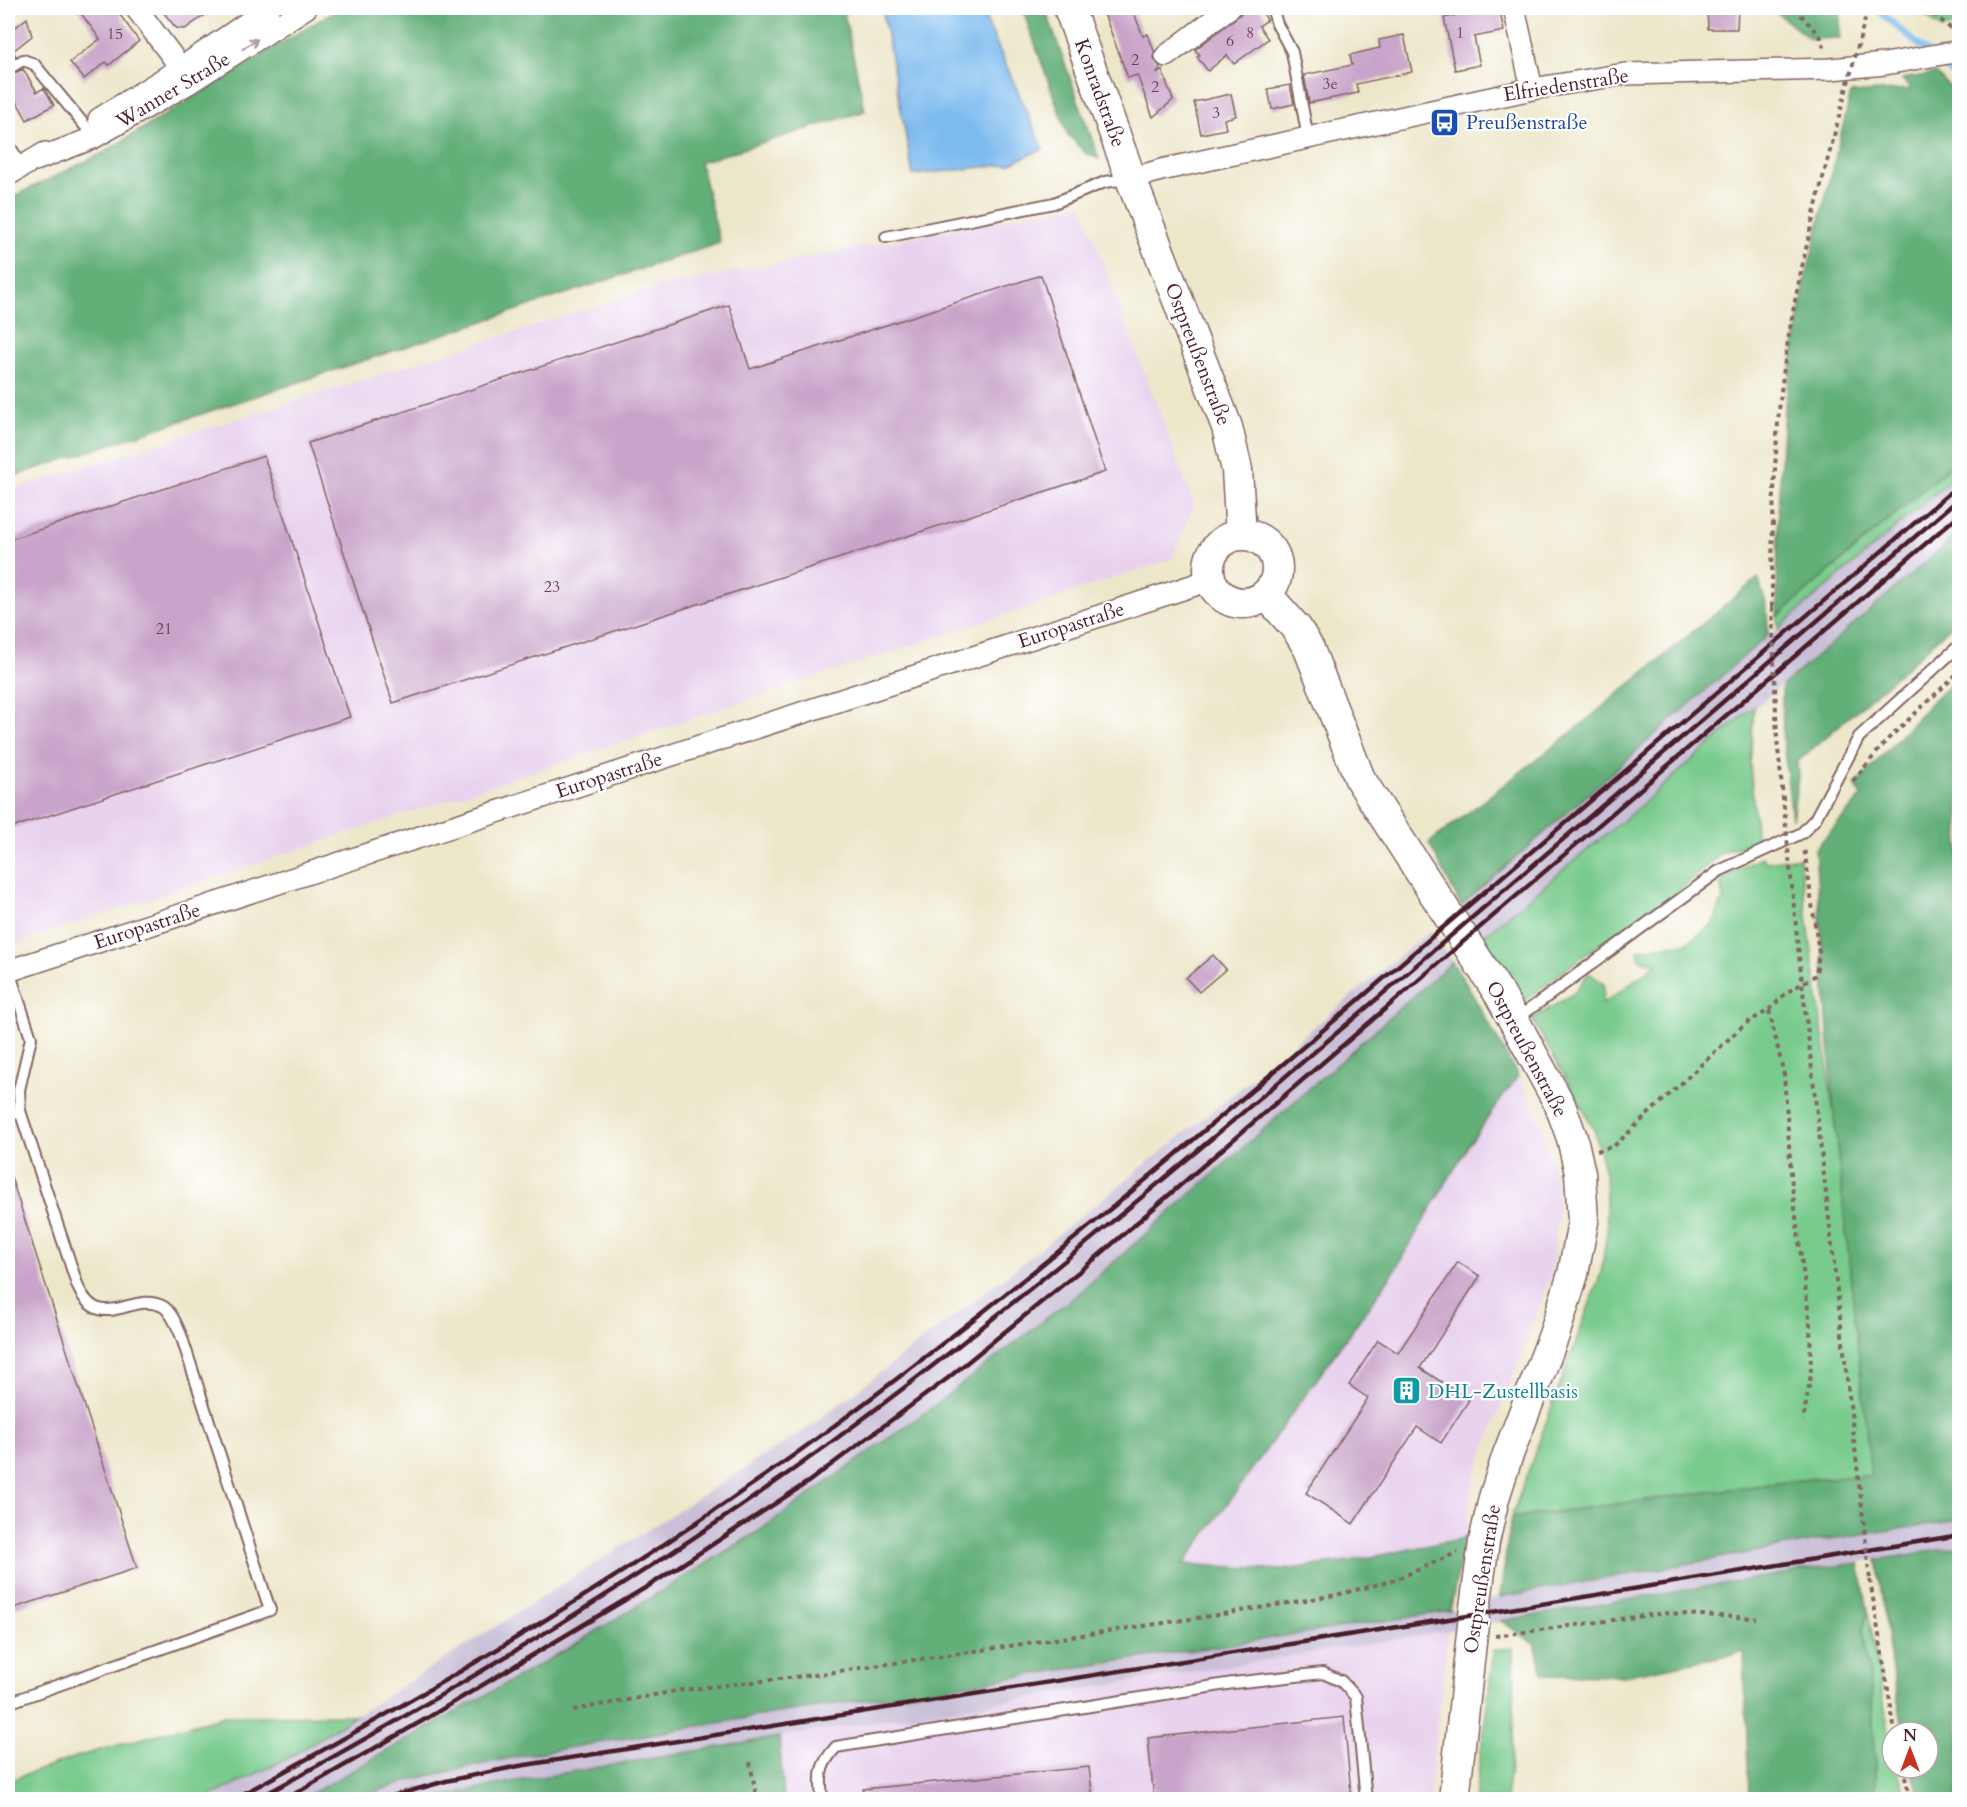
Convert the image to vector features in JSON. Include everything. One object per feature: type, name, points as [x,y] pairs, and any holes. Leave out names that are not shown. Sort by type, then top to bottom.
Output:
[{"type":"street","points":[[136,8],[185,76]]},
{"type":"street","name":"Wanner Straße","points":[[185,76],[269,8]]},
{"type":"street","name":"Wanner Straße","points":[[21,168],[89,132],[306,8]]},
{"type":"street","name":"Konradstraße","points":[[1069,8],[1131,179]]},
{"type":"street","points":[[1166,57],[1229,8]]},
{"type":"street","points":[[1514,8],[1532,89]]},
{"type":"street","name":"Elfriedenstraße","points":[[1131,179],[1532,89],[1625,74],[1830,69],[1886,64],[1959,51]]},
{"type":"street","name":"Ostpreußenstraße","points":[[1131,179],[1227,427],[1237,470],[1241,535]]},
{"type":"street","points":[[1241,535],[1254,537],[1264,542],[1276,560],[1277,570],[1275,581],[1266,594],[1252,602],[1242,603],[1222,596],[1210,580],[1209,562],[1212,553],[1226,539],[1241,535]]},
{"type":"street","name":"Europastraße","points":[[8,971],[1210,580]]},
{"type":"street","name":"Ostpreußenstraße","points":[[1266,594],[1297,629],[1309,649],[1360,779],[1494,985],[1560,1105],[1580,1173],[1583,1222],[1573,1274],[1554,1335],[1507,1457],[1494,1498],[1484,1542],[1454,1800]]},
{"type":"lane","points":[[1272,8],[1277,24],[1292,52],[1308,138]]},
{"type":"lane","points":[[8,69],[23,60],[34,64],[89,132]]},
{"type":"lane","points":[[8,143],[21,168]]},
{"type":"lane","points":[[886,237],[1054,203],[1106,183],[1131,179]]},
{"type":"lane","points":[[1514,1021],[1719,871],[1802,833],[1815,819],[1859,737],[1959,645]]},
{"type":"lane","points":[[8,971],[31,1038],[19,1090],[20,1111],[83,1298],[90,1305],[114,1311],[137,1303],[150,1304],[164,1307],[172,1317],[181,1335],[270,1610],[8,1703]]},
{"type":"lane","points":[[8,1116],[20,1111]]},
{"type":"lane","points":[[822,1800],[820,1774],[827,1757],[837,1747],[1233,1683],[1323,1673],[1341,1681],[1356,1697],[1366,1800]]},
{"type":"path","points":[[1796,8],[1821,38],[1830,69]]},
{"type":"path","points":[[1868,8],[1802,259],[1788,346],[1777,435],[1772,607],[1777,738],[1798,947],[1870,1580],[1893,1720]]},
{"type":"path","points":[[1927,8],[1959,36]]},
{"type":"path","points":[[1834,783],[1854,781],[1888,739],[1959,671]]},
{"type":"path","points":[[1576,1158],[1614,1146],[1745,1024],[1769,1010],[1786,993],[1816,975],[1819,953],[1802,833]]},
{"type":"path","points":[[1769,1010],[1784,1075],[1792,1186],[1810,1324],[1811,1374],[1803,1422]]},
{"type":"path","points":[[573,1710],[682,1690],[837,1672],[1336,1595],[1395,1581],[1484,1542]]},
{"type":"path","points":[[1471,1639],[1665,1613],[1756,1618]]},
{"type":"path","points":[[750,1762],[757,1800]]},
{"type":"path","points":[[1906,1780],[1910,1800]]},
{"type":"shaded area","points":[[1081,204],[1194,504],[1172,559],[8,946],[8,491],[658,287]]},
{"type":"shaded area","points":[[1959,473],[1959,533],[1639,807],[1481,938],[1461,906],[1768,635],[1778,629]]},
{"type":"shaded area","points":[[1431,930],[1452,962],[1079,1293],[927,1411],[759,1531],[569,1648],[302,1799],[205,1800],[289,1758],[811,1426],[1010,1273],[1226,1100]]},
{"type":"shaded area","points":[[1518,1076],[1540,1122],[1553,1169],[1558,1207],[1553,1265],[1474,1478],[1465,1538],[1356,1560],[1283,1570],[1183,1564],[1393,1273],[1469,1144]]},
{"type":"shaded area","points":[[1959,1520],[1959,1547],[779,1737],[506,1783],[431,1799],[352,1800],[418,1778],[519,1756],[777,1713],[1450,1611],[1500,1597],[1809,1542]]},
{"type":"shaded area","points":[[1448,1631],[1429,1799],[784,1799],[779,1737]]},
{"type":"green space","points":[[339,8],[843,8],[865,111],[700,162],[720,243],[8,478],[8,199],[103,153]]},
{"type":"green space","points":[[1022,8],[1045,8],[1099,159],[1085,153],[1067,133]]},
{"type":"green space","points":[[1774,8],[1840,8],[1840,38],[1810,39],[1777,13]]},
{"type":"green space","points":[[1916,8],[1959,8],[1959,25],[1942,29]]},
{"type":"green space","points":[[1936,73],[1959,97],[1959,458],[1777,617],[1778,511],[1784,410],[1805,281],[1851,93],[1911,89],[1902,79]]},
{"type":"green space","points":[[1959,458],[1959,473],[1778,629],[1777,617]]},
{"type":"green space","points":[[1959,533],[1959,618],[1918,657],[1797,762],[1798,777],[1792,819],[1783,739],[1782,686]]},
{"type":"green space","points":[[1758,578],[1767,607],[1768,635],[1461,906],[1429,843],[1571,733]]},
{"type":"green space","points":[[1959,677],[1959,1520],[1809,1542],[1500,1597],[1511,1518],[1808,1479],[1871,1476],[1834,1116],[1815,849],[1862,796],[1855,785],[1936,697]]},
{"type":"green space","points":[[1754,706],[1750,765],[1757,842],[1723,852],[1672,897],[1594,948],[1523,1002],[1481,938],[1639,807]]},
{"type":"green space","points":[[1762,857],[1766,862],[1799,857],[1834,1116],[1872,1476],[1808,1479],[1511,1518],[1601,1273],[1607,1232],[1605,1173],[1594,1129],[1532,1019],[1573,994],[1589,973],[1604,984],[1603,1004],[1658,963],[1640,960],[1638,950],[1685,944],[1713,924],[1723,899],[1720,879]]},
{"type":"green space","points":[[1452,962],[1518,1076],[1469,1144],[1393,1273],[1184,1564],[1283,1570],[1356,1560],[1465,1538],[1450,1611],[777,1713],[519,1756],[419,1778],[352,1799],[302,1799],[569,1648],[759,1531],[927,1411],[1079,1293]]},
{"type":"green space","points":[[1959,1547],[1959,1799],[1920,1799],[1915,1780],[1940,1780],[1940,1720],[1902,1720],[1892,1670],[1877,1560]]},
{"type":"green space","points":[[1859,1563],[1868,1611],[1863,1628],[1872,1698],[1876,1799],[1749,1799],[1744,1652],[1623,1676],[1543,1675],[1535,1644],[1501,1621],[1806,1570]]},
{"type":"green space","points":[[1868,1611],[1887,1720],[1880,1720],[1880,1780],[1900,1780],[1906,1799],[1876,1799],[1872,1698],[1863,1628]]},
{"type":"green space","points":[[1513,1648],[1514,1724],[1506,1799],[1475,1799],[1494,1650]]},
{"type":"green space","points":[[356,1715],[288,1758],[205,1799],[8,1799],[8,1781],[79,1756],[224,1716]]},
{"type":"green space","points":[[779,1737],[784,1799],[431,1799],[506,1783]]},
{"type":"water","points":[[882,8],[981,8],[1043,149],[1009,164],[913,175]]},
{"type":"building","points":[[77,8],[115,8],[139,41],[109,65],[106,62],[84,79],[70,62],[100,39]]},
{"type":"building","points":[[160,8],[215,8],[185,29],[176,28]]},
{"type":"building","points":[[1102,8],[1132,8],[1143,36],[1148,34],[1154,58],[1160,67],[1157,73],[1162,70],[1173,100],[1153,117],[1137,75],[1128,78]]},
{"type":"building","points":[[1248,8],[1260,8],[1267,20],[1259,26],[1268,39],[1234,64],[1227,55],[1208,71],[1197,57],[1200,55],[1195,50]]},
{"type":"building","points":[[1452,8],[1499,8],[1504,31],[1474,37],[1480,65],[1455,70],[1444,18],[1454,16]]},
{"type":"building","points":[[1707,8],[1738,8],[1737,29],[1708,29]]},
{"type":"building","points":[[27,18],[32,36],[13,51],[16,56],[8,61],[8,33]]},
{"type":"building","points":[[1404,35],[1412,72],[1356,84],[1358,93],[1309,103],[1304,75],[1352,65],[1350,55],[1380,48],[1379,40]]},
{"type":"building","points":[[23,69],[37,92],[44,88],[54,105],[27,120],[17,102],[8,107],[8,76]]},
{"type":"building","points":[[1290,85],[1294,104],[1272,109],[1268,89]]},
{"type":"building","points":[[1231,94],[1236,116],[1224,119],[1226,129],[1201,134],[1194,102]]},
{"type":"building","points":[[1041,275],[1105,472],[393,703],[308,443],[729,305],[750,369]]},
{"type":"building","points":[[264,456],[350,717],[8,829],[8,540]]},
{"type":"building","points":[[1213,955],[1226,969],[1199,992],[1186,978]]},
{"type":"building","points":[[11,1177],[137,1568],[8,1610],[8,1178]]},
{"type":"building","name":"DHL-Zustellbasis","points":[[1458,1262],[1480,1276],[1420,1368],[1469,1400],[1441,1443],[1417,1427],[1353,1524],[1306,1493],[1368,1398],[1349,1385],[1378,1340],[1398,1353]]},
{"type":"building","points":[[1344,1717],[1351,1793],[1296,1800],[1154,1800],[1148,1738]]},
{"type":"building","points":[[1089,1767],[1093,1800],[864,1800],[863,1789]]},
{"type":"waterway","points":[[1875,8],[1927,52]]},
{"type":"waterway","points":[[1937,61],[1960,80]]},
{"type":"railway","points":[[232,1800],[461,1671],[610,1580],[756,1482],[896,1379],[964,1327],[1231,1109],[1960,484]]},
{"type":"railway","points":[[255,1800],[477,1674],[622,1585],[763,1490],[895,1395],[1076,1252],[1194,1153],[1474,916],[1960,498]]},
{"type":"railway","points":[[284,1800],[429,1717],[655,1582],[808,1482],[948,1378],[1097,1257],[1960,514]]},
{"type":"railway","points":[[378,1800],[446,1781],[519,1766],[1474,1615],[1960,1535]]},
{"type":"place","name":"Preußenstraße","points":[[1445,122]]},
{"type":"place","name":"DHL-Zustellbasis","points":[[1407,1391]]}]
